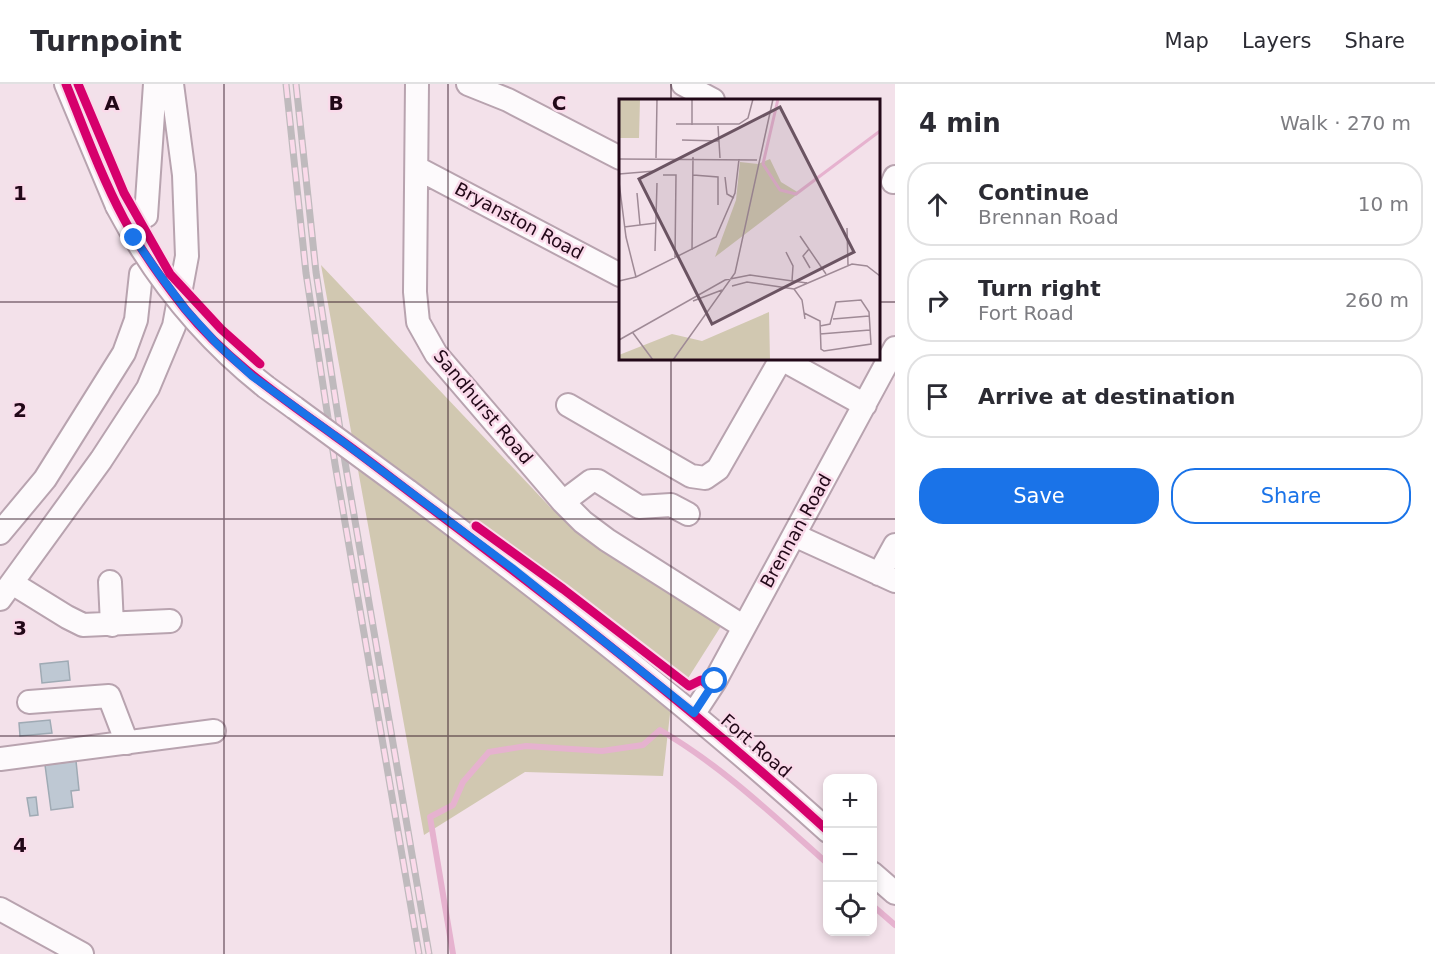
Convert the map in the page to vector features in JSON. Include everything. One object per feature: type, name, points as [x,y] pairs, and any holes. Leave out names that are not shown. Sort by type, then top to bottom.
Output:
[{"type":"street","name":"Fort Road","points":[[66,84],[117,206],[145,254],[186,310],[218,345],[266,387],[512,568],[694,713],[825,828]]},
{"type":"street","points":[[146,216],[155,84]]},
{"type":"street","points":[[170,621],[112,625],[77,623],[6,591],[101,460],[148,388],[174,327],[187,256],[184,176],[172,84]]},
{"type":"street","name":"Sandhurst Road","points":[[417,84],[415,292],[418,322],[436,354],[563,502],[583,522],[607,540],[744,627]]},
{"type":"street","points":[[468,84],[508,100],[619,157]]},
{"type":"street","points":[[683,84],[711,99]]},
{"type":"street","name":"Bryanston Road","points":[[417,168],[619,274]]},
{"type":"street","points":[[0,533],[45,479],[124,353],[136,320],[141,274]]},
{"type":"street","name":"Brennan Road","points":[[694,713],[711,687],[895,348]]},
{"type":"street","points":[[568,405],[691,476],[705,478],[718,469],[779,360]]},
{"type":"street","points":[[782,360],[865,405]]},
{"type":"street","points":[[563,502],[591,481],[598,481],[639,507],[671,506],[688,514]]},
{"type":"street","points":[[794,535],[887,578],[895,544]]},
{"type":"street","points":[[110,582],[112,625]]},
{"type":"street","points":[[29,702],[109,696],[127,743]]},
{"type":"street","points":[[0,759],[214,731]]},
{"type":"street","points":[[877,877],[895,893]]},
{"type":"street","points":[[0,909],[82,954]]},
{"type":"shaded area","points":[[321,265],[550,507],[723,623],[671,705],[663,776],[525,772],[424,835]]},
{"type":"building","points":[[68,661],[70,680],[42,683],[40,664]]},
{"type":"building","points":[[50,720],[52,733],[20,736],[19,723]]},
{"type":"building","points":[[76,761],[79,790],[71,791],[73,807],[51,810],[45,765]]},
{"type":"building","points":[[36,797],[38,815],[30,816],[27,798]]},
{"type":"waterway","points":[[453,954],[430,817],[453,805],[463,782],[489,752],[526,746],[602,751],[643,745],[660,730],[705,759],[823,860]]},
{"type":"waterway","points":[[877,909],[895,925]]},
{"type":"railway","points":[[286,84],[306,273],[335,464],[419,954]]},
{"type":"railway","points":[[296,84],[316,272],[345,462],[429,954]]},
{"type":"cycle path","points":[[66,84],[100,169],[131,231],[153,266],[201,328],[237,362],[275,392],[486,549],[586,627],[733,747],[825,828]]},
{"type":"cycle path","points":[[78,84],[124,193],[170,274],[221,329],[260,364]]},
{"type":"cycle path","points":[[476,526],[563,589],[689,686],[701,680],[711,687]]},
{"type":"route","points":[[134,238],[197,323],[239,365],[266,387],[512,568],[694,713],[715,681]]}]
